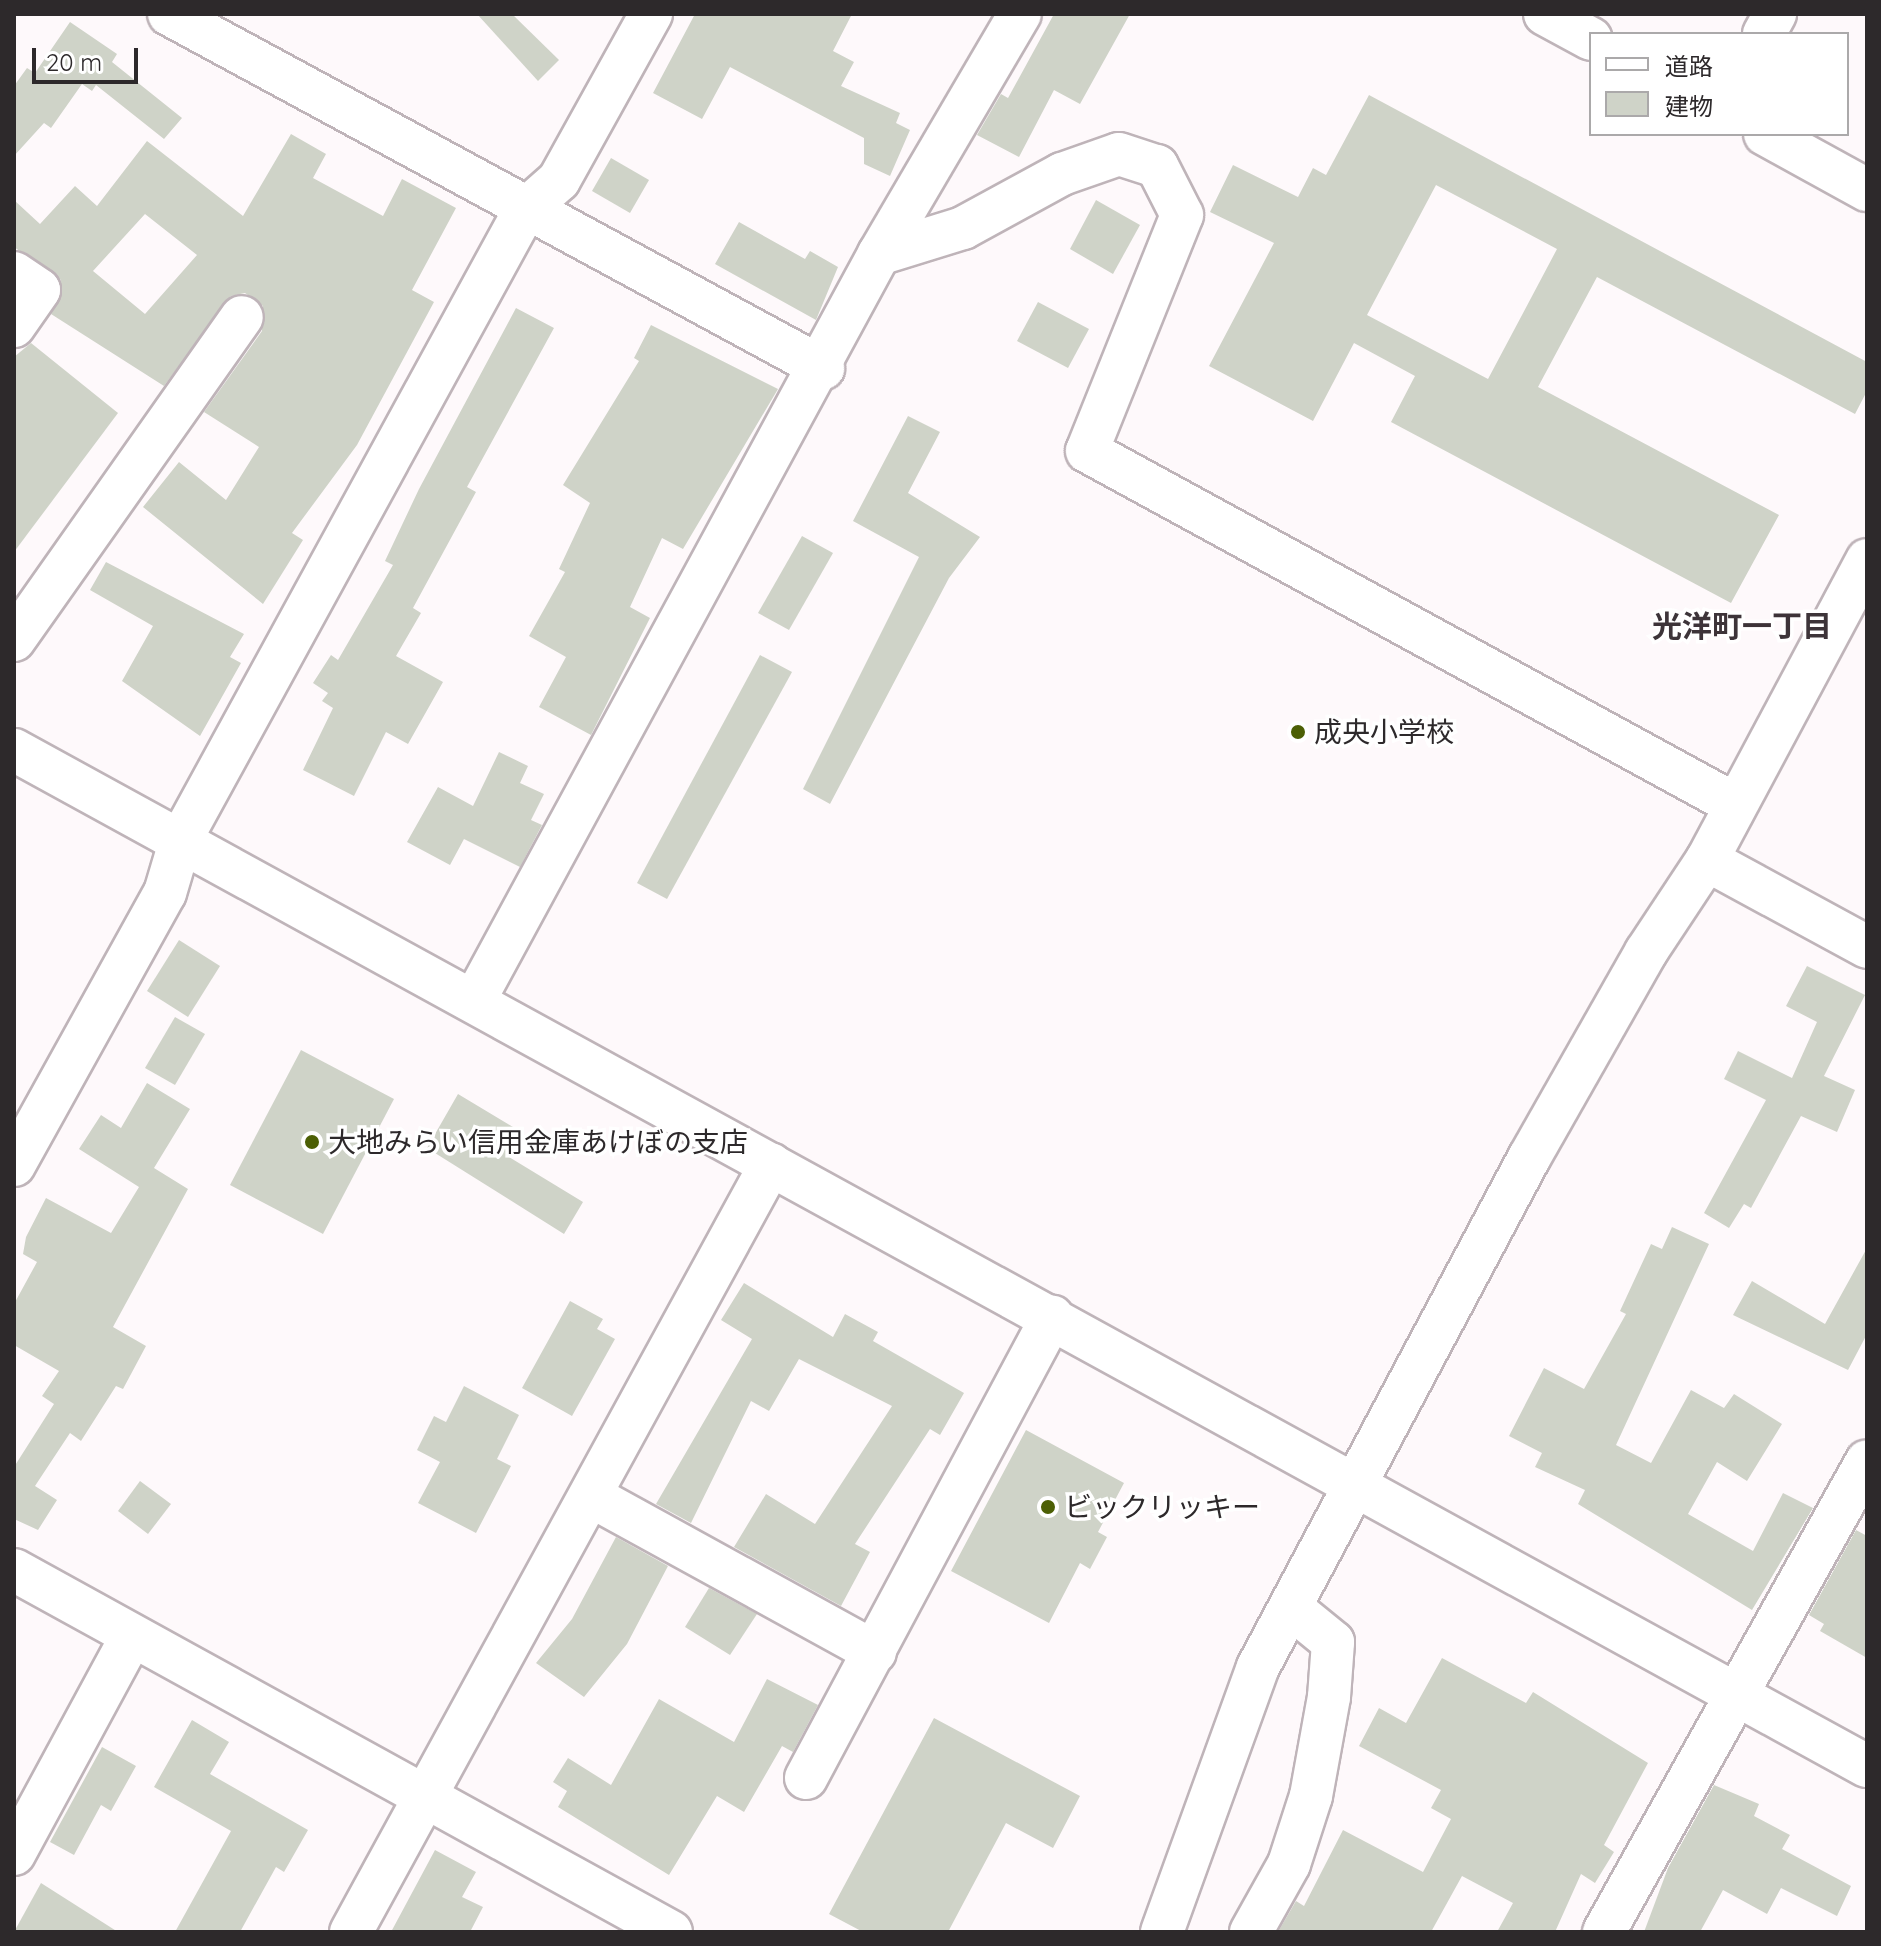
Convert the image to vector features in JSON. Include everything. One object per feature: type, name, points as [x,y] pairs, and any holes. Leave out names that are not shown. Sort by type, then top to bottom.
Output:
[{"type":"street","points":[[169,14],[525,210],[823,368]]},
{"type":"street","points":[[14,1165],[165,893],[181,839],[525,210],[559,180],[651,14]]},
{"type":"street","points":[[474,1001],[823,368],[879,254],[1020,14]]},
{"type":"street","points":[[1545,14],[1589,38]]},
{"type":"street","points":[[1765,32],[1775,14]]},
{"type":"street","points":[[1769,136],[1867,190]]},
{"type":"street","points":[[879,254],[963,228],[1062,174],[1119,154],[1157,166],[1182,215],[1087,451],[1736,805]]},
{"type":"street","points":[[14,273],[39,290],[14,326]]},
{"type":"street","points":[[14,640],[242,317]]},
{"type":"street","points":[[1162,1932],[1226,1744],[1290,1607],[1529,1158],[1707,860],[1867,560]]},
{"type":"street","points":[[14,750],[1867,1766]]},
{"type":"street","points":[[1707,860],[1867,947]]},
{"type":"street","points":[[351,1932],[771,1164]]},
{"type":"street","points":[[806,1778],[1052,1317]]},
{"type":"street","points":[[1604,1932],[1867,1461]]},
{"type":"street","points":[[591,1496],[875,1652]]},
{"type":"street","points":[[14,1570],[671,1932]]},
{"type":"street","points":[[1251,1932],[1289,1864],[1311,1796],[1329,1697],[1333,1642],[1290,1607]]},
{"type":"street","points":[[14,1854],[132,1636]]},
{"type":"building","points":[[477,14],[512,14],[559,60],[538,81]]},
{"type":"building","points":[[695,14],[852,14],[833,51],[854,62],[841,86],[900,113],[896,123],[910,130],[890,176],[864,164],[864,138],[730,67],[702,119],[653,93]]},
{"type":"building","points":[[1054,14],[1130,14],[1080,104],[1054,90],[1019,157],[977,135],[1001,94],[1008,98]]},
{"type":"building","points":[[70,22],[117,54],[112,62],[182,118],[164,139],[96,85],[92,91],[82,84],[51,128],[44,123],[14,156],[14,86],[27,68],[35,73]]},
{"type":"building","points":[[1369,95],[1867,362],[1867,391],[1855,414],[1597,277],[1538,387],[1779,515],[1731,603],[1391,422],[1415,376],[1354,343],[1313,421],[1209,366],[1274,243],[1210,212],[1233,165],[1298,197],[1313,168],[1326,175]],"holes":[[[1436,185],[1557,249],[1488,379],[1367,315]]]},
{"type":"building","points":[[291,134],[326,154],[313,178],[383,216],[402,179],[456,208],[412,290],[434,302],[357,445],[292,533],[303,540],[263,604],[143,507],[179,462],[226,500],[259,447],[204,412],[262,331],[263,306],[245,293],[231,296],[164,386],[51,314],[61,280],[14,247],[14,200],[40,224],[75,186],[97,206],[147,141],[243,216]],"holes":[[[145,214],[197,255],[145,314],[93,271]]]},
{"type":"building","points":[[611,158],[649,180],[630,213],[592,191]]},
{"type":"building","points":[[1096,200],[1140,225],[1113,274],[1070,249]]},
{"type":"building","points":[[739,222],[805,259],[810,251],[838,267],[816,320],[715,264]]},
{"type":"building","points":[[1038,302],[1089,329],[1068,368],[1017,341]]},
{"type":"building","points":[[516,308],[554,328],[467,487],[476,492],[413,608],[421,613],[396,656],[443,682],[408,744],[386,732],[354,796],[303,770],[333,708],[322,701],[328,693],[313,683],[331,655],[338,660],[393,565],[385,561],[419,489]]},
{"type":"building","points":[[651,325],[778,389],[683,549],[662,538],[630,607],[650,618],[591,735],[539,707],[566,657],[529,636],[565,572],[559,569],[590,503],[563,485],[639,361],[634,358]]},
{"type":"building","points":[[31,343],[118,413],[14,552],[14,357]]},
{"type":"building","points":[[908,416],[940,432],[908,493],[980,537],[949,578],[830,804],[803,789],[919,557],[853,521]]},
{"type":"building","points":[[802,536],[833,553],[789,630],[758,613]]},
{"type":"building","points":[[106,562],[244,634],[230,657],[241,663],[200,736],[122,681],[153,626],[90,590]]},
{"type":"building","points":[[760,655],[792,672],[667,899],[637,883]]},
{"type":"building","points":[[499,752],[528,766],[520,783],[544,794],[531,820],[542,825],[520,867],[464,839],[450,865],[407,842],[438,787],[473,806]]},
{"type":"building","points":[[179,940],[220,966],[188,1017],[147,991]]},
{"type":"building","points":[[1807,966],[1865,995],[1824,1076],[1855,1090],[1837,1132],[1801,1116],[1751,1208],[1744,1204],[1729,1228],[1704,1213],[1766,1100],[1724,1079],[1738,1051],[1792,1078],[1817,1022],[1786,1006]]},
{"type":"building","points":[[175,1017],[205,1034],[175,1085],[145,1068]]},
{"type":"building","name":"大地みらい信用金庫あけぼの支店","points":[[301,1050],[394,1099],[323,1234],[230,1185]]},
{"type":"building","points":[[147,1083],[190,1109],[154,1168],[188,1189],[113,1327],[146,1346],[123,1389],[116,1386],[81,1441],[70,1433],[35,1486],[57,1500],[38,1530],[14,1519],[14,1467],[54,1404],[42,1396],[59,1371],[14,1345],[14,1304],[37,1262],[23,1254],[26,1237],[46,1198],[111,1233],[139,1187],[79,1149],[101,1115],[121,1128]]},
{"type":"building","points":[[458,1094],[523,1133],[509,1157],[583,1202],[564,1234],[427,1148]]},
{"type":"building","points":[[1672,1227],[1709,1244],[1616,1445],[1651,1463],[1691,1390],[1724,1408],[1734,1394],[1782,1424],[1747,1481],[1717,1462],[1688,1514],[1753,1551],[1783,1493],[1813,1508],[1752,1610],[1578,1504],[1585,1490],[1535,1467],[1542,1453],[1509,1436],[1544,1368],[1584,1389],[1626,1314],[1620,1311],[1651,1244],[1662,1249]]},
{"type":"building","points":[[1867,1248],[1867,1334],[1848,1370],[1733,1315],[1752,1281],[1825,1324]]},
{"type":"building","points":[[744,1283],[833,1337],[845,1314],[878,1332],[873,1341],[964,1393],[940,1435],[930,1429],[855,1544],[870,1552],[841,1606],[734,1547],[766,1494],[815,1524],[892,1406],[799,1359],[769,1411],[751,1401],[691,1523],[656,1504],[752,1339],[721,1320]]},
{"type":"building","points":[[570,1301],[603,1319],[597,1329],[615,1339],[572,1416],[522,1388]]},
{"type":"building","points":[[464,1386],[519,1415],[497,1459],[511,1466],[476,1533],[418,1503],[440,1462],[417,1450],[434,1416],[446,1422]]},
{"type":"building","name":"ビックリッキー","points":[[1026,1430],[1124,1483],[1098,1532],[1107,1537],[1090,1569],[1080,1563],[1049,1623],[951,1571]]},
{"type":"building","points":[[140,1481],[171,1504],[148,1534],[118,1511]]},
{"type":"building","points":[[1856,1530],[1867,1536],[1867,1658],[1820,1631],[1824,1624],[1809,1615]]},
{"type":"building","points":[[616,1537],[668,1566],[627,1644],[584,1697],[536,1663],[572,1619]]},
{"type":"building","points":[[709,1588],[757,1614],[730,1655],[685,1627]]},
{"type":"building","points":[[1442,1658],[1526,1703],[1533,1692],[1648,1763],[1604,1845],[1614,1852],[1595,1883],[1581,1874],[1555,1932],[1497,1932],[1513,1903],[1462,1876],[1431,1932],[1278,1932],[1296,1901],[1304,1906],[1343,1830],[1423,1872],[1451,1819],[1431,1808],[1441,1790],[1359,1746],[1379,1708],[1406,1723]]},
{"type":"building","points":[[767,1679],[818,1705],[793,1752],[782,1746],[744,1812],[717,1796],[669,1875],[558,1807],[567,1791],[553,1782],[568,1758],[611,1785],[659,1699],[734,1742]]},
{"type":"building","points":[[934,1718],[1080,1796],[1053,1848],[1006,1823],[948,1932],[863,1932],[829,1914]]},
{"type":"building","points":[[192,1720],[229,1742],[210,1774],[308,1830],[284,1872],[276,1867],[240,1932],[175,1932],[231,1831],[154,1787]]},
{"type":"building","points":[[102,1747],[136,1766],[111,1811],[101,1805],[74,1855],[50,1842]]},
{"type":"building","points":[[1714,1785],[1759,1804],[1754,1816],[1790,1835],[1782,1849],[1851,1886],[1837,1916],[1781,1888],[1767,1914],[1723,1890],[1700,1932],[1644,1932],[1668,1868]]},
{"type":"building","points":[[435,1850],[476,1872],[462,1897],[483,1907],[470,1932],[391,1932]]},
{"type":"building","points":[[41,1883],[118,1932],[14,1932]]},
{"type":"place","name":"成央小学校","points":[[1298,732]]},
{"type":"place","name":"大地みらい信用金庫あけぼの支店","points":[[312,1142]]},
{"type":"place","name":"ビックリッキー","points":[[1048,1507]]},
{"type":"district","name":"光洋町一丁目","points":[[1742,626]]}]
